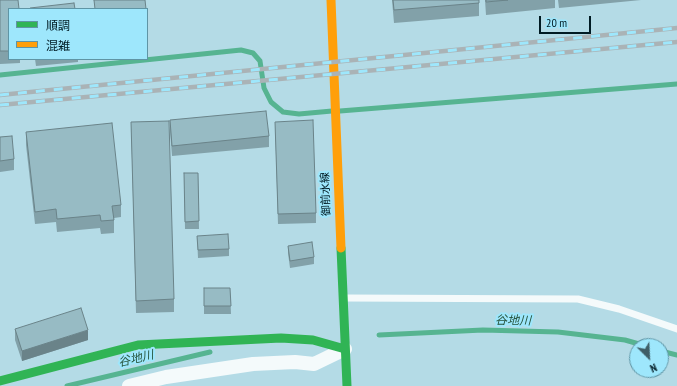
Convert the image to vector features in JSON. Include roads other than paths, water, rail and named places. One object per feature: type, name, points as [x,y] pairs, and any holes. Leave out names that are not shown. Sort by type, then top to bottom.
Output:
[{"type":"street","name":"御前水線","points":[[331,0],[346,386]]},
{"type":"street","points":[[0,381],[138,344],[282,338],[313,340],[345,350]]},
{"type":"street","points":[[129,386],[166,377],[253,364],[295,362],[314,364],[345,350]]},
{"type":"lane","points":[[343,298],[578,299],[619,309],[677,329]]},
{"type":"waterway","points":[[148,60],[241,50],[253,53],[260,61],[264,88],[271,102],[283,112],[299,114],[332,111]]},
{"type":"waterway","points":[[0,75],[145,60]]},
{"type":"waterway","points":[[340,111],[677,84]]},
{"type":"waterway","name":"谷地川","points":[[379,335],[483,330],[558,332],[629,341]]},
{"type":"waterway","name":"谷地川","points":[[67,386],[210,352]]},
{"type":"waterway","name":"谷地川","points":[[669,353],[677,355]]},
{"type":"railway","points":[[0,95],[677,28]]},
{"type":"railway","points":[[0,105],[677,42]]}]
